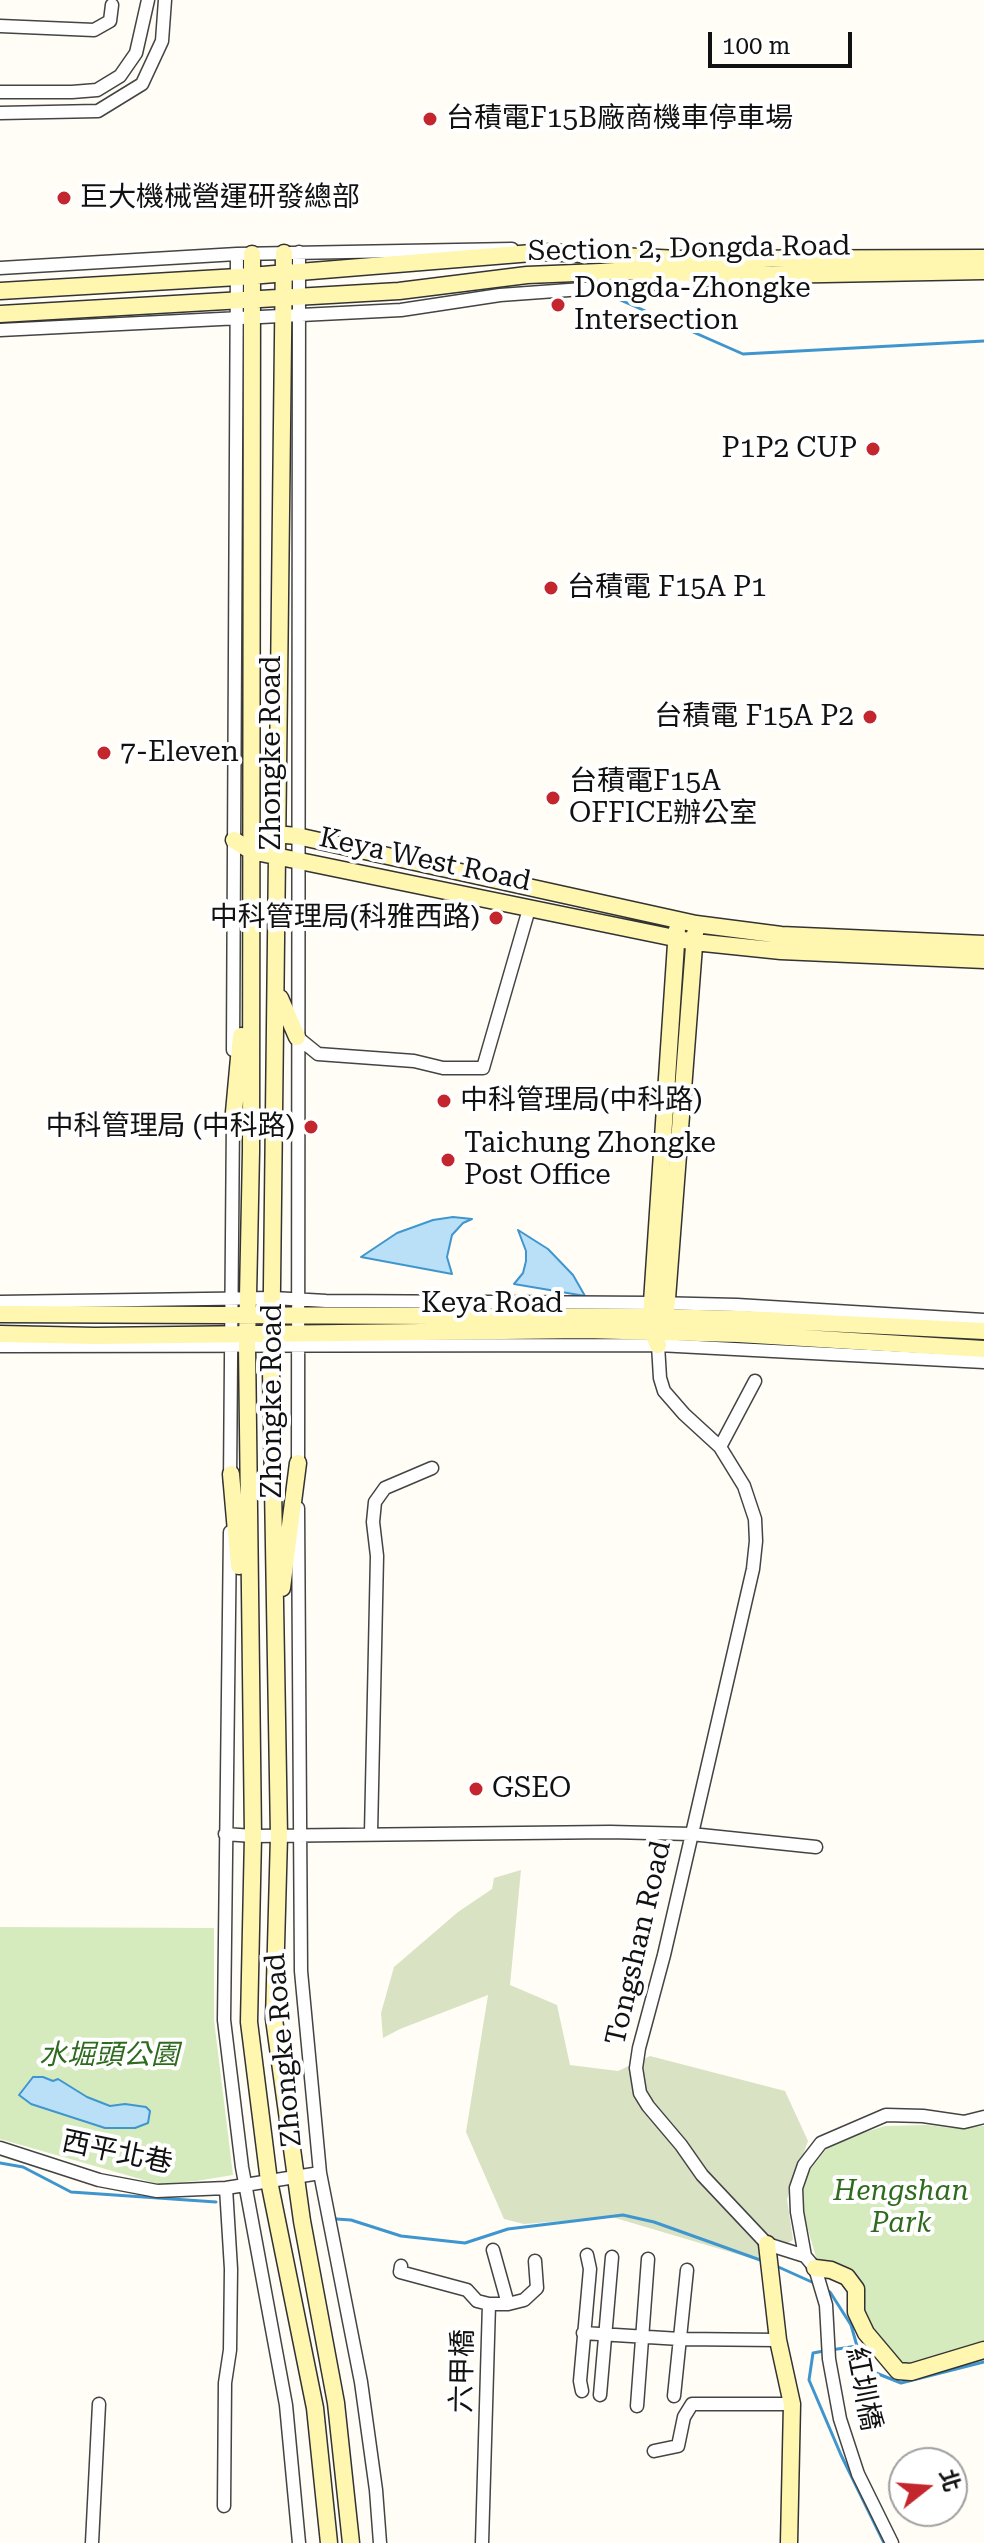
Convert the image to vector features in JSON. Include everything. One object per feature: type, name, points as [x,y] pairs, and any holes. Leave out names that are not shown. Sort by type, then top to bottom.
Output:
[{"type":"street","points":[[0,92],[97,90],[120,76],[136,53],[148,0]]},
{"type":"street","points":[[0,113],[98,111],[142,84],[162,41],[165,0]]},
{"type":"street","points":[[0,26],[94,30],[110,21],[112,5]]},
{"type":"street","points":[[0,268],[245,254],[499,248],[544,252]]},
{"type":"street","name":"Section 2, Dongda Road","points":[[0,291],[246,276],[544,252],[678,259],[984,258]]},
{"type":"street","name":"Zhongke Road","points":[[291,253],[297,836],[301,1971],[320,2173],[361,2382],[380,2543]]},
{"type":"street","name":"Zhongke Road","points":[[245,254],[234,840],[233,1123],[253,1836],[249,2022],[269,2181],[315,2408],[329,2543]]},
{"type":"street","name":"Section 2, Dongda Road","points":[[0,314],[291,306],[541,275],[625,271],[772,275],[984,271]]},
{"type":"street","name":"Zhongke Road","points":[[291,306],[275,834],[277,989],[272,1331],[279,1836],[274,2019],[296,2176],[336,2403],[351,2543]]},
{"type":"street","points":[[0,330],[245,308]]},
{"type":"street","name":"Zhongke Road","points":[[239,1299],[251,1152],[249,938],[252,832],[245,308]]},
{"type":"street","name":"Keya West Road","points":[[234,840],[252,832],[297,836],[696,924],[781,935],[984,944]]},
{"type":"street","name":"Keya West Road","points":[[234,840],[251,851],[694,942],[781,951],[984,960]]},
{"type":"street","points":[[277,989],[297,1037],[318,1054],[414,1061],[443,1068],[483,1068],[529,909]]},
{"type":"street","points":[[658,1322],[678,920]]},
{"type":"street","points":[[658,1322],[696,924]]},
{"type":"street","points":[[233,1123],[249,938]]},
{"type":"street","name":"Keya Road","points":[[0,1302],[273,1298],[299,1323],[658,1322],[984,1362]]},
{"type":"street","name":"Keya Road","points":[[658,1322],[737,1305],[984,1320]]},
{"type":"street","name":"Keya Road","points":[[0,1314],[239,1331]]},
{"type":"street","name":"Keya Road","points":[[0,1334],[95,1336],[272,1331],[299,1323],[745,1319],[984,1331]]},
{"type":"street","name":"Keya Road","points":[[658,1322],[738,1334],[984,1349]]},
{"type":"street","name":"Tongshan Road","points":[[658,1322],[660,1378],[664,1391],[720,1447],[744,1486],[755,1519],[756,1541],[753,1569],[636,2068],[640,2093],[648,2106],[769,2257]]},
{"type":"street","name":"Zhongke Road","points":[[239,1331],[231,1474],[224,2020],[246,2185],[286,2405],[299,2543]]},
{"type":"street","name":"Keya Road","points":[[0,1346],[239,1331]]},
{"type":"street","points":[[720,1447],[755,1381]]},
{"type":"street","points":[[274,1645],[298,1463]]},
{"type":"street","points":[[371,1833],[377,1556],[373,1522],[375,1502],[385,1488],[432,1468]]},
{"type":"street","points":[[231,1474],[249,1675]]},
{"type":"street","points":[[225,1834],[610,1832],[691,1834],[816,1847]]},
{"type":"street","name":"紅圳橋","points":[[892,2543],[858,2474],[840,2419],[829,2359],[828,2331],[797,2212],[796,2188],[804,2165],[821,2143],[886,2115],[964,2122],[984,2117]]},
{"type":"street","name":"西平北巷","points":[[0,2148],[99,2180],[157,2191],[226,2188],[320,2173]]},
{"type":"street","points":[[224,2506],[225,2383],[230,2350],[231,2269],[226,2188]]},
{"type":"street","points":[[493,2250],[508,2304]]},
{"type":"street","points":[[582,2391],[583,2333],[590,2269],[587,2255]]},
{"type":"street","points":[[600,2395],[612,2257]]},
{"type":"street","points":[[789,2543],[792,2404],[778,2340],[769,2257],[815,2274],[831,2270],[847,2277],[856,2289],[856,2312],[866,2333],[898,2371],[911,2372],[984,2350]]},
{"type":"street","points":[[637,2406],[648,2259]]},
{"type":"street","points":[[489,2304],[524,2300],[537,2288],[535,2261]]},
{"type":"street","name":"六甲橋","points":[[401,2266],[400,2272],[467,2290],[477,2301],[489,2304],[482,2543]]},
{"type":"street","points":[[674,2396],[687,2270]]},
{"type":"street","points":[[583,2333],[680,2339],[778,2340]]},
{"type":"street","points":[[92,2543],[99,2404]]},
{"type":"street","points":[[654,2451],[678,2446],[684,2417],[692,2404],[792,2404]]},
{"type":"green space","points":[[521,1870],[510,1985],[557,2005],[570,2065],[618,2071],[650,2056],[785,2091],[808,2141],[787,2199],[793,2240],[757,2260],[612,2217],[524,2224],[504,2219],[466,2132],[488,1995],[383,2038],[381,2013],[394,1967],[458,1912],[492,1889],[494,1878]]},
{"type":"green space","name":"水堀頭公園","points":[[0,1927],[214,1928],[214,2020],[233,2175],[158,2184],[0,2139]]},
{"type":"green space","name":"Hengshan Park","points":[[885,2126],[951,2128],[984,2126],[984,2347],[903,2367],[866,2321],[865,2294],[851,2275],[818,2264],[796,2188],[828,2147]]},
{"type":"water","points":[[453,1217],[472,1219],[463,1223],[452,1235],[447,1257],[452,1274],[361,1257],[397,1233],[433,1220]]},
{"type":"water","points":[[518,1230],[548,1249],[573,1275],[585,1296],[514,1284],[523,1273],[526,1261],[526,1251]]},
{"type":"water","points":[[33,2077],[58,2079],[87,2097],[110,2106],[125,2104],[146,2107],[150,2111],[148,2123],[135,2128],[105,2128],[31,2104],[19,2095]]},
{"type":"waterway","points":[[609,295],[743,354],[984,341]]},
{"type":"waterway","points":[[0,2163],[23,2167],[71,2192],[216,2202]]},
{"type":"waterway","points":[[336,2219],[351,2220],[401,2236],[465,2243],[508,2229],[623,2215],[654,2222],[763,2261]]},
{"type":"waterway","points":[[774,2265],[814,2283]]},
{"type":"waterway","points":[[824,2289],[830,2292],[851,2325],[857,2346]]},
{"type":"waterway","points":[[831,2350],[857,2346],[871,2371],[901,2383],[984,2362]]},
{"type":"waterway","points":[[824,2351],[813,2353],[809,2380],[884,2543]]},
{"type":"place","name":"台積電F15B廠商機車停車場","points":[[430,119]]},
{"type":"place","name":"巨大機械營運研發總部","points":[[64,198]]},
{"type":"place","name":"Dongda-Zhongke Intersection","points":[[558,305]]},
{"type":"place","name":"P1P2 CUP","points":[[873,449]]},
{"type":"place","name":"台積電 F15A P1","points":[[551,588]]},
{"type":"place","name":"台積電 F15A P2","points":[[870,717]]},
{"type":"place","name":"7-Eleven","points":[[104,753]]},
{"type":"place","name":"台積電F15A OFFICE辦公室","points":[[553,798]]},
{"type":"place","name":"中科管理局(科雅西路)","points":[[496,918]]},
{"type":"place","name":"中科管理局(中科路)","points":[[444,1101]]},
{"type":"place","name":"中科管理局 (中科路)","points":[[311,1127]]},
{"type":"place","name":"Taichung Zhongke Post Office","points":[[448,1160]]},
{"type":"place","name":"GSEO","points":[[476,1789]]}]
